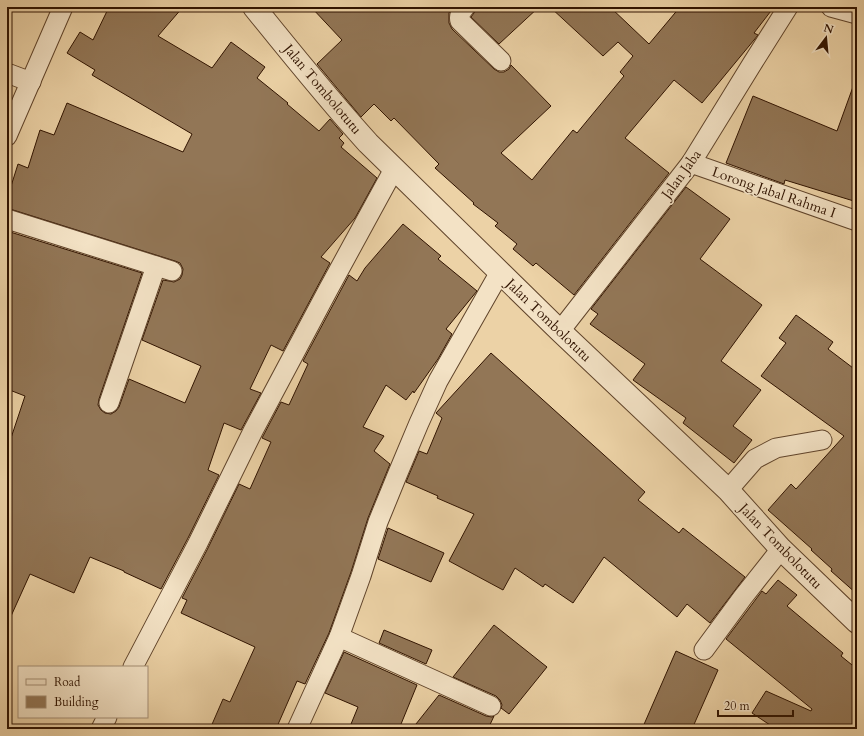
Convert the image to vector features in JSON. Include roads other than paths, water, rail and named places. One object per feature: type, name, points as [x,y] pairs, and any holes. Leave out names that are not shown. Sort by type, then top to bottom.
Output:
[{"type":"street","points":[[7,136],[63,7]]},
{"type":"street","name":"Jalan Tombolotutu","points":[[254,7],[298,62],[368,143],[560,331],[728,490],[781,549],[857,622]]},
{"type":"street","points":[[465,7],[460,14],[460,21],[501,61]]},
{"type":"street","name":"Jalan Jaba","points":[[560,331],[690,163],[788,7]]},
{"type":"street","points":[[830,7],[857,14]]},
{"type":"street","points":[[7,73],[31,82]]},
{"type":"street","name":"Lorong Jabal Rahma I","points":[[690,163],[857,221]]},
{"type":"street","points":[[134,666],[198,543],[264,410],[394,169]]},
{"type":"street","points":[[7,219],[164,268],[109,403]]},
{"type":"street","points":[[297,729],[339,637],[361,576],[378,522],[419,423],[438,381],[500,272]]},
{"type":"street","points":[[728,490],[755,459],[776,448],[822,440]]},
{"type":"street","points":[[704,650],[781,549]]},
{"type":"street","points":[[339,637],[491,706]]},
{"type":"street","points":[[101,729],[106,718]]}]
